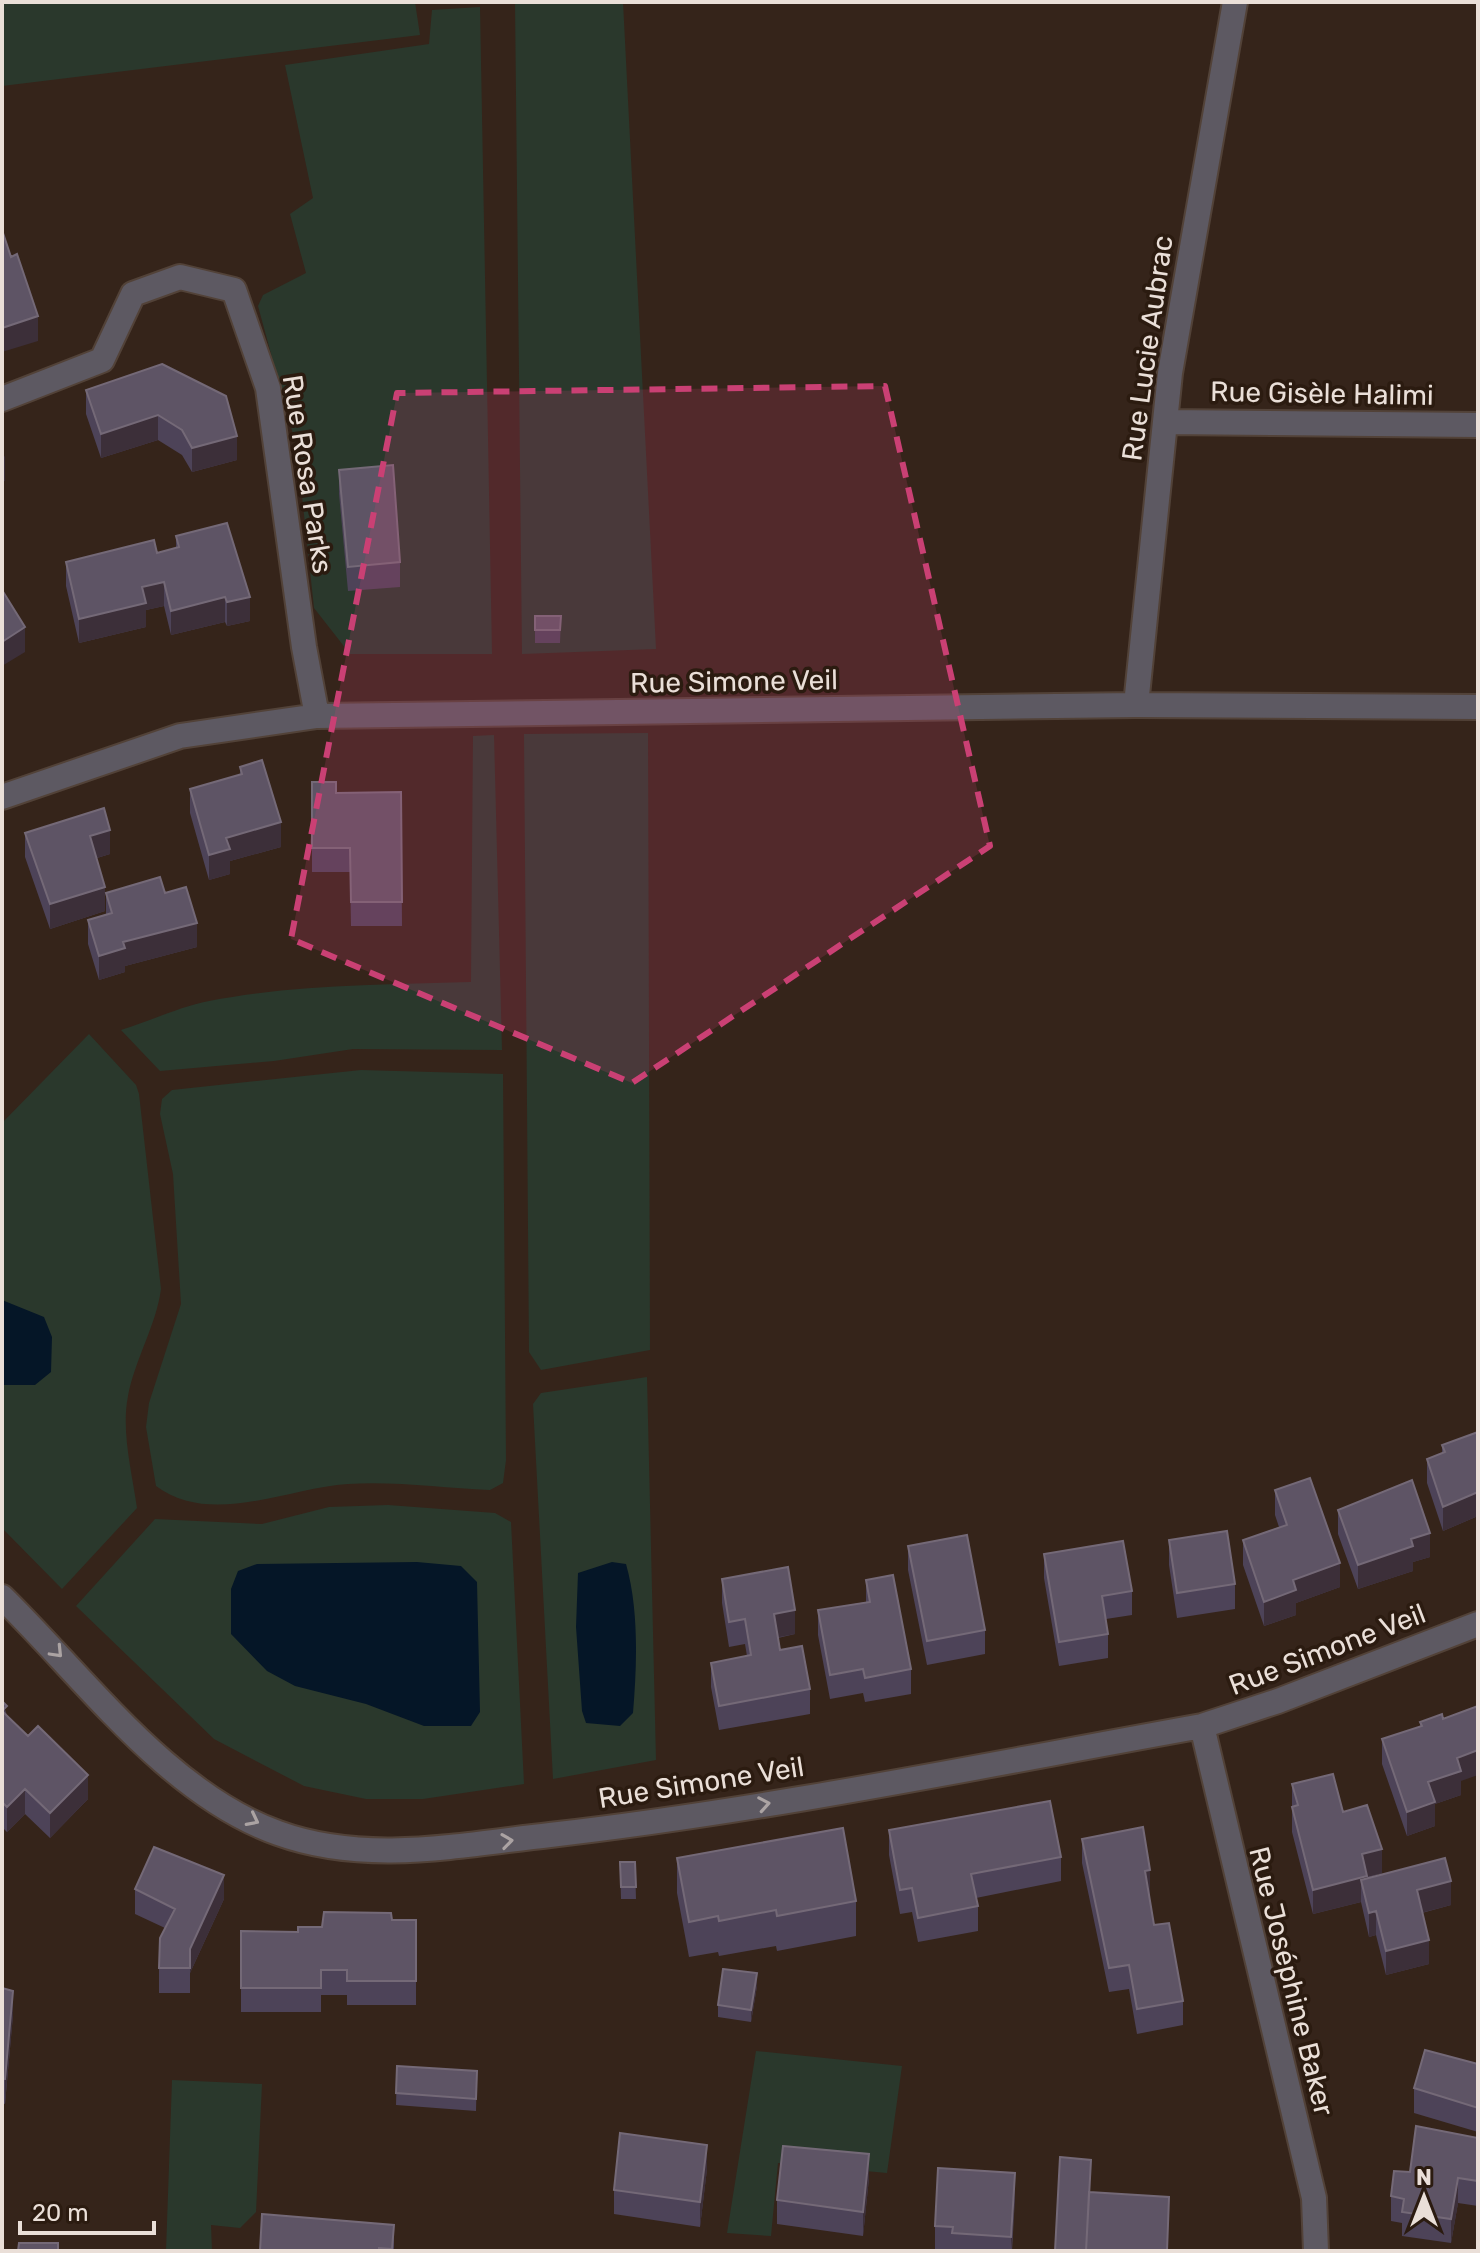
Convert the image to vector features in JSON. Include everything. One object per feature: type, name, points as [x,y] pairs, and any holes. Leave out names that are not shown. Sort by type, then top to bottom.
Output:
[{"type":"street","name":"Rue Lucie Aubrac","points":[[1136,705],[1170,373],[1235,2]]},
{"type":"street","name":"Rue Rosa Parks","points":[[2,399],[102,360],[133,294],[180,277],[234,290],[268,388],[304,647],[317,716]]},
{"type":"street","name":"Rue Gisèle Halimi","points":[[1165,422],[1478,425]]},
{"type":"street","name":"Rue Simone Veil","points":[[2,797],[180,736],[317,716],[1136,705],[1478,707]]},
{"type":"street","name":"Rue Simone Veil","points":[[2,1597],[169,1768],[200,1792],[278,1833],[349,1849],[445,1849],[653,1823],[1202,1726],[1278,1701],[1478,1624]]},
{"type":"street","name":"Rue Joséphine Baker","points":[[1202,1726],[1314,2198],[1316,2251]]},
{"type":"highlighted area","points":[[885,386],[990,846],[632,1083],[291,939],[397,393]]},
{"type":"green space","points":[[2,2],[415,2],[420,35],[2,86]]},
{"type":"green space","points":[[515,2],[623,2],[656,649],[522,654]]},
{"type":"green space","points":[[480,7],[492,654],[350,654],[314,608],[297,449],[258,306],[263,295],[306,273],[290,214],[313,198],[285,65],[429,44],[432,10]]},
{"type":"green space","points":[[648,733],[650,1350],[541,1370],[529,1352],[524,734]]},
{"type":"green space","points":[[494,735],[502,1050],[353,1049],[274,1061],[160,1071],[121,1030],[176,1010],[242,995],[340,986],[471,982],[473,736]]},
{"type":"green space","points":[[89,1034],[136,1085],[139,1094],[161,1289],[155,1316],[131,1382],[126,1410],[128,1452],[137,1508],[62,1589],[2,1528],[2,1123]]},
{"type":"green space","points":[[361,1070],[503,1074],[506,1460],[503,1483],[490,1490],[348,1484],[225,1504],[201,1504],[178,1498],[156,1486],[146,1427],[149,1403],[181,1304],[173,1174],[160,1114],[162,1099],[172,1090]]},
{"type":"green space","points":[[647,1377],[656,1760],[553,1779],[533,1404],[541,1393]]},
{"type":"green space","points":[[388,1505],[495,1513],[511,1522],[524,1784],[423,1799],[366,1799],[304,1786],[214,1739],[76,1606],[155,1519],[262,1524],[329,1507]]},
{"type":"green space","points":[[756,2051],[902,2066],[887,2173],[778,2163],[771,2236],[727,2233]]},
{"type":"green space","points":[[172,2080],[262,2084],[256,2212],[240,2228],[211,2225],[212,2251],[166,2251]]},
{"type":"water","points":[[2,1300],[44,1317],[52,1337],[51,1372],[35,1385],[2,1385]]},
{"type":"water","points":[[417,1562],[461,1566],[477,1582],[480,1712],[471,1726],[424,1726],[366,1704],[295,1686],[267,1671],[231,1634],[231,1589],[238,1571],[257,1564]]},
{"type":"water","points":[[612,1562],[626,1564],[635,1619],[633,1713],[620,1726],[586,1723],[582,1711],[576,1627],[578,1573]]},
{"type":"building","points":[[2,230],[11,257],[17,254],[38,316],[2,328]]},
{"type":"building","points":[[162,364],[226,396],[237,436],[192,448],[182,430],[158,415],[101,434],[86,390]]},
{"type":"building","points":[[393,465],[400,562],[348,567],[339,470]]},
{"type":"building","points":[[227,523],[250,597],[227,602],[225,597],[171,611],[164,582],[142,587],[146,603],[79,619],[66,562],[154,540],[157,553],[179,547],[176,536]]},
{"type":"building","points":[[2,590],[25,627],[2,642]]},
{"type":"building","points":[[535,616],[561,616],[560,630],[535,630]]},
{"type":"building","points":[[262,760],[281,822],[226,838],[230,849],[209,855],[190,789],[242,774],[240,767]]},
{"type":"building","points":[[312,782],[336,782],[336,793],[401,792],[402,902],[351,902],[350,848],[312,848]]},
{"type":"building","points":[[104,808],[110,830],[90,836],[105,887],[50,904],[25,833]]},
{"type":"building","points":[[160,877],[165,893],[186,887],[197,923],[123,942],[125,948],[99,956],[88,920],[112,913],[106,893]]},
{"type":"building","points":[[1478,1432],[1478,1492],[1443,1507],[1427,1459],[1445,1452],[1442,1445]]},
{"type":"building","points":[[1310,1478],[1340,1563],[1293,1580],[1296,1590],[1264,1602],[1243,1540],[1287,1525],[1275,1490]]},
{"type":"building","points":[[1412,1480],[1430,1533],[1411,1539],[1413,1546],[1358,1565],[1338,1510]]},
{"type":"building","points":[[1227,1531],[1235,1584],[1177,1593],[1169,1540]]},
{"type":"building","points":[[967,1535],[985,1630],[927,1641],[908,1546]]},
{"type":"building","points":[[1123,1541],[1132,1591],[1102,1596],[1108,1634],[1059,1642],[1044,1554]]},
{"type":"building","points":[[788,1567],[795,1610],[774,1614],[780,1650],[802,1646],[810,1689],[719,1706],[711,1663],[751,1655],[745,1619],[729,1622],[722,1579]]},
{"type":"building","points":[[893,1575],[911,1669],[865,1678],[863,1669],[830,1675],[818,1610],[870,1602],[866,1580]]},
{"type":"building","points":[[1478,1706],[1478,1750],[1457,1758],[1461,1771],[1428,1782],[1435,1802],[1407,1812],[1382,1739],[1422,1726],[1420,1722],[1442,1714],[1443,1719]]},
{"type":"building","points":[[2,1711],[28,1736],[38,1726],[88,1775],[50,1813],[25,1789],[7,1807],[2,1802]]},
{"type":"building","points":[[1333,1774],[1343,1812],[1367,1805],[1382,1849],[1362,1854],[1367,1876],[1313,1890],[1292,1807],[1298,1805],[1292,1784]]},
{"type":"building","points":[[1050,1801],[1061,1857],[971,1874],[978,1906],[918,1918],[912,1888],[900,1890],[889,1830]]},
{"type":"building","points":[[1143,1827],[1150,1870],[1145,1871],[1154,1925],[1169,1923],[1183,2001],[1137,2009],[1129,1965],[1109,1968],[1082,1839]]},
{"type":"building","points":[[843,1828],[856,1901],[777,1916],[776,1910],[719,1921],[718,1916],[689,1922],[677,1858]]},
{"type":"building","points":[[154,1847],[224,1875],[190,1949],[190,1968],[159,1968],[160,1938],[175,1909],[135,1889]]},
{"type":"building","points":[[1445,1858],[1451,1881],[1417,1890],[1429,1940],[1386,1951],[1376,1911],[1369,1913],[1361,1880]]},
{"type":"building","points":[[620,1862],[635,1862],[636,1887],[621,1887]]},
{"type":"building","points":[[324,1912],[391,1913],[392,1920],[416,1920],[416,1981],[347,1981],[347,1970],[321,1970],[321,1988],[241,1988],[241,1931],[298,1932],[298,1927],[322,1927]]},
{"type":"building","points":[[723,1969],[757,1973],[751,2010],[718,2005]]},
{"type":"building","points":[[2,1988],[13,1991],[5,2079],[2,2079]]},
{"type":"building","points":[[1425,2050],[1478,2064],[1478,2108],[1414,2088]]},
{"type":"building","points":[[397,2066],[477,2071],[476,2099],[396,2093]]},
{"type":"building","points":[[1416,2126],[1478,2138],[1478,2181],[1458,2178],[1451,2219],[1402,2212],[1404,2199],[1391,2196],[1394,2171],[1410,2172]]},
{"type":"building","points":[[620,2133],[707,2145],[700,2202],[614,2190]]},
{"type":"building","points":[[783,2146],[869,2154],[863,2212],[777,2200]]},
{"type":"building","points":[[1060,2157],[1091,2160],[1086,2251],[1055,2251]]},
{"type":"building","points":[[938,2168],[1015,2173],[1011,2237],[952,2233],[953,2227],[935,2226]]},
{"type":"building","points":[[1089,2192],[1169,2197],[1167,2251],[1086,2251]]},
{"type":"building","points":[[262,2214],[394,2225],[392,2249],[260,2251]]},
{"type":"building","points":[[19,2243],[58,2243],[58,2251],[18,2251]]}]
